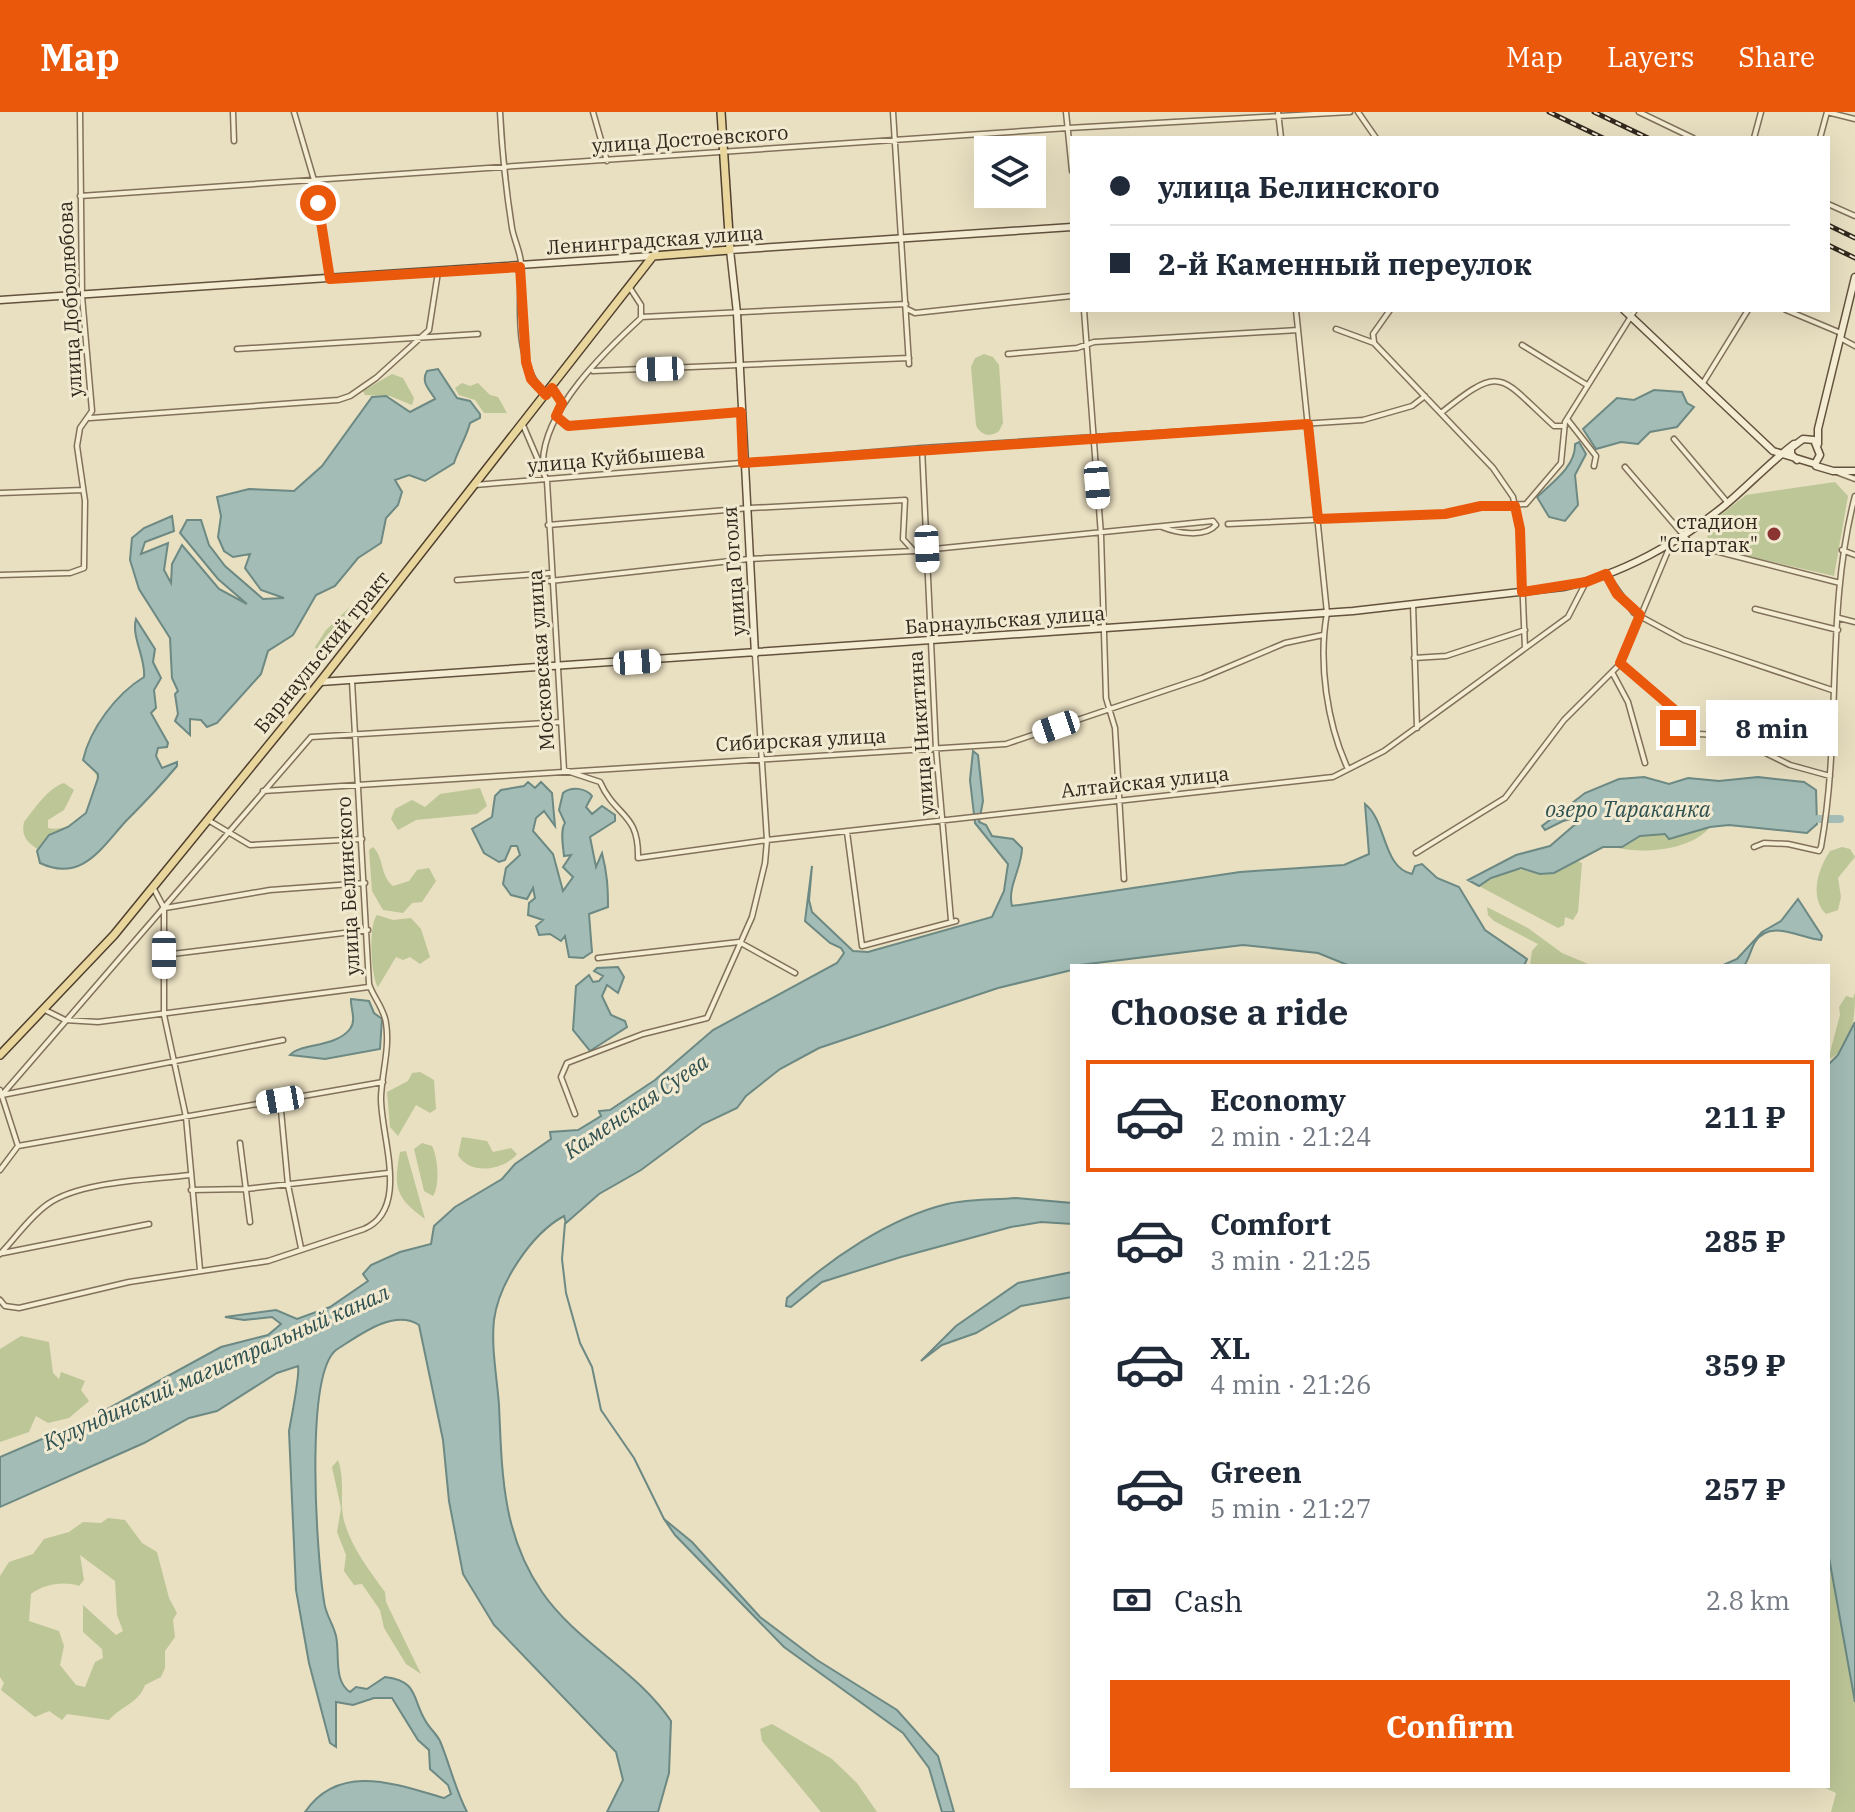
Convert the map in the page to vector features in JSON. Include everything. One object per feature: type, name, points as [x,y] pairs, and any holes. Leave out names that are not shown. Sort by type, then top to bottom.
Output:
[{"type":"main road","name":"улица Гоголя","points":[[721,112],[730,250]]},
{"type":"main road","name":"Ленинградская улица","points":[[653,256],[730,250]]},
{"type":"main road","name":"Барнаульский тракт","points":[[0,1055],[98,954],[320,682],[653,256]]},
{"type":"street","name":"улица Добролюбова","points":[[0,575],[79,572],[84,568],[83,490],[77,446],[80,428],[90,418],[82,296],[80,112]]},
{"type":"street","points":[[233,112],[234,141]]},
{"type":"street","points":[[294,112],[314,180],[330,279]]},
{"type":"street","points":[[500,112],[504,168],[520,267],[526,362],[531,379],[546,395]]},
{"type":"street","points":[[593,112],[607,161]]},
{"type":"street","points":[[593,371],[909,361],[904,239],[893,112]]},
{"type":"street","points":[[1066,112],[1070,150]]},
{"type":"street","name":"улица Достоевского","points":[[80,196],[1279,114],[1350,112]]},
{"type":"street","points":[[1358,112],[1375,136]]},
{"type":"street","points":[[1639,112],[1689,136]]},
{"type":"street","points":[[1755,136],[1761,112]]},
{"type":"street","points":[[1821,136],[1827,112],[1855,119]]},
{"type":"street","points":[[1279,114],[1281,136]]},
{"type":"street","points":[[1830,205],[1855,216]]},
{"type":"street","name":"Ленинградская улица","points":[[730,250],[1070,227]]},
{"type":"street","name":"улица Гоголя","points":[[575,1114],[561,1077],[567,1063],[643,1034],[707,1018],[759,890],[767,840],[743,463],[737,313],[730,250]]},
{"type":"street","name":"Ленинградская улица","points":[[0,300],[653,256]]},
{"type":"street","points":[[90,418],[338,400],[376,378],[429,330],[433,320],[438,272]]},
{"type":"street","points":[[1812,465],[1819,462],[1819,423],[1855,277]]},
{"type":"street","points":[[630,288],[641,305],[641,317]]},
{"type":"street","points":[[543,465],[546,441],[562,403],[641,317],[906,306],[915,313],[1070,296]]},
{"type":"street","points":[[1084,312],[1101,535],[1106,698],[1121,801],[1124,879]]},
{"type":"street","points":[[1296,312],[1327,613],[1323,635],[1332,725],[1348,769]]},
{"type":"street","points":[[1374,343],[1373,334],[1389,312]]},
{"type":"street","points":[[1702,383],[1747,312]]},
{"type":"street","points":[[1790,312],[1841,335],[1855,346]]},
{"type":"street","points":[[1228,524],[1445,514],[1481,506],[1526,504],[1561,463],[1567,419],[1633,313],[1702,383],[1781,454],[1855,479]]},
{"type":"street","points":[[1336,329],[1374,343],[1493,468],[1515,506],[1520,529],[1525,648]]},
{"type":"street","points":[[1008,354],[1086,346],[1094,342],[1298,330]]},
{"type":"street","points":[[237,349],[478,334]]},
{"type":"street","points":[[1522,345],[1587,385]]},
{"type":"street","points":[[1441,413],[1477,384],[1497,380],[1510,386],[1554,426],[1565,426]]},
{"type":"street","points":[[552,388],[562,403]]},
{"type":"street","name":"улица Куйбышева","points":[[475,485],[922,448],[1363,420],[1412,406],[1425,396]]},
{"type":"street","points":[[556,416],[568,426],[741,412]]},
{"type":"street","points":[[1567,419],[1596,456],[1594,466]]},
{"type":"street","points":[[1803,439],[1819,423]]},
{"type":"street","name":"Московская улица","points":[[523,425],[543,465],[547,481],[550,581],[564,770],[600,782],[611,804],[634,824],[639,839],[638,858]]},
{"type":"street","points":[[1797,460],[1790,451],[1794,444],[1810,437],[1818,444]]},
{"type":"street","points":[[1674,439],[1728,503]]},
{"type":"street","name":"Барнаульская улица","points":[[320,682],[1327,613],[1586,582],[1681,536],[1728,503],[1794,444]]},
{"type":"street","name":"улица Никитина","points":[[847,832],[862,946],[953,920],[936,749],[922,448]]},
{"type":"street","points":[[1820,455],[1833,471]]},
{"type":"street","points":[[1625,467],[1681,536],[1692,545],[1840,583]]},
{"type":"street","points":[[1833,471],[1855,471]]},
{"type":"street","points":[[0,493],[83,490]]},
{"type":"street","points":[[1754,847],[1764,843],[1788,844],[1819,851],[1830,776],[1842,550],[1855,496]]},
{"type":"street","points":[[548,525],[746,508],[905,500],[903,539],[914,551]]},
{"type":"street","points":[[550,581],[749,559],[914,551],[1101,535],[1162,527],[1213,521],[1216,525],[1208,531],[1178,533],[1162,527]]},
{"type":"street","points":[[1416,853],[1505,798],[1564,720],[1620,663],[1673,540]]},
{"type":"street","points":[[1842,550],[1855,555]]},
{"type":"street","points":[[457,580],[550,573]]},
{"type":"street","points":[[1606,574],[1617,594],[1640,615],[1684,640],[1833,690]]},
{"type":"street","name":"Алтайская улица","points":[[638,858],[767,840],[1333,777],[1384,751],[1568,617],[1586,582]]},
{"type":"street","points":[[1413,604],[1417,728]]},
{"type":"street","points":[[1755,609],[1838,630]]},
{"type":"street","points":[[1839,618],[1855,622]]},
{"type":"street","points":[[1414,658],[1446,656],[1525,630]]},
{"type":"street","name":"Сибирская улица","points":[[263,791],[1006,744],[1241,664],[1285,643],[1323,635]]},
{"type":"street","points":[[1620,663],[1676,711],[1678,728],[1683,733],[1731,736],[1790,765],[1830,776]]},
{"type":"street","points":[[1612,672],[1628,702],[1645,763]]},
{"type":"street","name":"улица Белинского","points":[[301,1249],[375,1224],[388,1197],[381,1103],[386,1020],[369,987],[352,681]]},
{"type":"street","points":[[1,1093],[311,737],[561,722]]},
{"type":"street","points":[[207,820],[250,845],[362,839]]},
{"type":"street","points":[[164,908],[233,894],[365,883]]},
{"type":"street","points":[[153,886],[164,908],[164,1015],[186,1117],[200,1270]]},
{"type":"street","points":[[164,955],[368,930]]},
{"type":"street","points":[[598,958],[739,942],[795,973]]},
{"type":"street","points":[[44,1010],[65,1020],[98,1022],[369,987]]},
{"type":"street","points":[[1,1093],[174,1064],[283,1040]]},
{"type":"street","points":[[0,1170],[18,1146],[383,1082]]},
{"type":"street","points":[[1,1093],[18,1146]]},
{"type":"street","points":[[0,1300],[5,1306],[19,1308],[200,1270],[268,1261],[301,1249],[288,1185],[280,1100]]},
{"type":"street","points":[[240,1143],[250,1222]]},
{"type":"street","points":[[191,1190],[246,1189],[388,1173]]},
{"type":"street","points":[[0,1254],[45,1206],[59,1197],[83,1190],[190,1175]]},
{"type":"street","points":[[0,1254],[149,1224]]},
{"type":"green space","points":[[984,354],[993,357],[999,365],[1003,423],[999,431],[989,435],[976,425],[971,367],[975,358]]},
{"type":"green space","points":[[392,374],[403,378],[414,398],[412,405],[390,396],[365,395],[363,391]]},
{"type":"green space","points":[[462,383],[470,386],[478,383],[490,395],[498,397],[507,413],[484,413],[475,400],[459,395],[455,388]]},
{"type":"green space","name":"стадион \"Спартак\"","points":[[1835,482],[1848,496],[1834,576],[1706,547],[1709,524],[1746,495]]},
{"type":"green space","points":[[350,607],[355,613],[323,654],[319,653],[315,647],[326,630]]},
{"type":"green space","points":[[92,767],[136,767],[46,856],[26,838],[24,822],[47,794],[64,783],[74,790],[64,810],[48,820],[48,828],[59,828],[79,819],[94,800],[97,789],[97,778]]},
{"type":"green space","points":[[480,788],[487,806],[477,814],[416,820],[398,830],[391,819],[395,809],[412,800],[425,807],[440,794]]},
{"type":"green space","points":[[1710,827],[1692,841],[1667,848],[1618,848],[1640,836],[1665,834],[1669,839]]},
{"type":"green space","points":[[373,847],[393,886],[409,881],[417,870],[429,868],[436,881],[422,902],[412,903],[403,913],[383,910],[372,891],[369,850]]},
{"type":"green space","points":[[1842,847],[1850,849],[1855,857],[1838,878],[1841,897],[1838,910],[1826,914],[1818,900],[1819,874],[1830,851]]},
{"type":"green space","points":[[1577,861],[1582,863],[1578,912],[1573,920],[1565,917],[1564,925],[1558,928],[1479,886],[1516,869],[1549,874]]},
{"type":"green space","points":[[1487,907],[1528,928],[1562,953],[1588,964],[1530,964],[1532,951],[1538,944],[1488,915]]},
{"type":"green space","points":[[377,915],[393,920],[411,918],[421,929],[430,957],[420,964],[410,957],[403,960],[396,957],[378,987],[372,951],[372,929]]},
{"type":"green space","points":[[1855,993],[1848,1040],[1830,1059],[1839,1007],[1846,996],[1853,998]]},
{"type":"green space","points":[[420,1072],[434,1080],[436,1109],[430,1113],[416,1105],[398,1136],[390,1127],[387,1092],[408,1081],[412,1073]]},
{"type":"green space","points":[[462,1137],[487,1141],[493,1152],[511,1148],[517,1154],[495,1167],[470,1166],[458,1155]]},
{"type":"green space","points":[[422,1143],[432,1146],[436,1157],[437,1179],[433,1196],[424,1191],[414,1149]]},
{"type":"green space","points":[[406,1151],[425,1219],[408,1205],[399,1191],[397,1175],[400,1152]]},
{"type":"green space","points":[[21,1336],[49,1342],[53,1373],[59,1379],[61,1372],[85,1381],[81,1390],[89,1401],[69,1418],[48,1423],[36,1416],[29,1432],[0,1442],[0,1349]]},
{"type":"green space","points":[[338,1460],[343,1516],[349,1536],[385,1592],[386,1602],[421,1674],[406,1664],[384,1628],[380,1610],[362,1584],[354,1585],[344,1571],[346,1555],[337,1532],[341,1508],[332,1467]]},
{"type":"green space","points":[[108,1518],[125,1520],[142,1543],[157,1552],[169,1598],[177,1613],[173,1620],[175,1637],[165,1651],[165,1668],[161,1677],[145,1685],[139,1696],[109,1720],[67,1714],[62,1720],[49,1711],[35,1717],[1,1690],[4,1683],[0,1677],[0,1576],[9,1562],[33,1554],[44,1539],[69,1532],[83,1522],[101,1523]],"holes":[[[80,1555],[115,1581],[117,1615],[123,1631],[116,1635],[83,1605],[83,1632],[102,1649],[103,1658],[95,1662],[85,1687],[76,1685],[60,1665],[64,1646],[59,1631],[29,1621],[31,1594],[54,1584],[79,1586],[84,1580]]]},
{"type":"green space","points":[[1830,1563],[1855,1702],[1855,1812],[1831,1812],[1836,1793],[1825,1788],[1830,1788]]},
{"type":"green space","points":[[772,1724],[832,1759],[857,1783],[877,1812],[821,1812],[762,1741],[760,1729]]},
{"type":"water","points":[[438,369],[457,398],[470,401],[480,414],[480,418],[470,423],[454,463],[425,481],[409,475],[395,480],[402,492],[398,505],[386,518],[381,543],[358,558],[335,586],[316,595],[293,635],[268,651],[261,674],[217,723],[207,727],[201,720],[190,719],[190,735],[175,721],[178,714],[175,694],[178,691],[172,678],[170,638],[139,589],[130,560],[132,538],[144,528],[172,516],[174,531],[145,542],[141,554],[168,543],[164,570],[171,583],[172,564],[182,545],[219,589],[247,604],[218,579],[180,533],[187,520],[201,520],[209,545],[225,566],[263,599],[284,598],[261,590],[245,568],[250,554],[233,557],[224,551],[218,537],[221,516],[217,497],[249,489],[294,491],[322,466],[372,397],[386,396],[410,412],[435,399],[425,375],[427,371]]},
{"type":"water","points":[[1654,390],[1682,392],[1687,403],[1694,407],[1677,427],[1650,432],[1638,444],[1621,442],[1596,449],[1583,429],[1617,398],[1634,400]]},
{"type":"water","points":[[1579,442],[1586,454],[1575,475],[1578,505],[1565,521],[1549,517],[1537,497],[1568,466],[1575,444]]},
{"type":"water","points":[[136,619],[155,649],[153,662],[161,678],[154,690],[156,708],[151,713],[168,743],[167,747],[158,748],[156,756],[162,768],[177,762],[177,766],[90,859],[68,869],[40,863],[37,851],[49,835],[68,827],[86,813],[98,774],[83,760],[98,725],[114,703],[144,677],[135,633]]},
{"type":"water","points":[[973,751],[978,755],[983,801],[979,822],[986,825],[992,836],[1013,839],[1022,848],[1011,892],[1012,906],[1240,872],[1344,865],[1369,854],[1365,804],[1402,870],[1412,874],[1415,866],[1422,864],[1437,878],[1459,887],[1485,930],[1527,959],[1525,964],[1345,964],[1318,953],[1243,945],[1070,964],[1070,970],[998,988],[819,1048],[780,1069],[746,1096],[737,1108],[703,1124],[641,1170],[599,1194],[566,1223],[564,1216],[540,1235],[518,1261],[502,1291],[494,1320],[507,1502],[519,1548],[542,1592],[572,1626],[641,1686],[671,1721],[669,1773],[658,1812],[607,1812],[623,1780],[616,1752],[494,1625],[463,1574],[449,1501],[443,1440],[419,1325],[409,1321],[387,1322],[336,1350],[326,1366],[320,1394],[315,1469],[321,1579],[325,1606],[336,1636],[339,1674],[350,1692],[356,1687],[367,1689],[385,1677],[404,1682],[409,1687],[440,1741],[467,1812],[305,1812],[319,1796],[351,1782],[388,1783],[444,1798],[451,1794],[448,1785],[430,1769],[429,1750],[418,1740],[392,1698],[374,1698],[353,1705],[336,1702],[336,1747],[330,1743],[309,1663],[296,1590],[289,1431],[298,1366],[277,1373],[217,1411],[189,1418],[144,1443],[0,1507],[0,1457],[91,1418],[221,1347],[268,1335],[281,1324],[272,1317],[244,1320],[225,1317],[276,1310],[297,1319],[330,1307],[368,1281],[363,1274],[371,1265],[400,1252],[431,1244],[434,1226],[455,1207],[502,1179],[515,1164],[551,1139],[550,1132],[578,1130],[601,1116],[599,1111],[610,1110],[655,1080],[713,1030],[837,963],[844,953],[841,948],[830,943],[805,921],[812,866],[809,900],[812,912],[853,951],[868,952],[992,917],[1004,891],[1008,864],[975,823],[970,780]]},
{"type":"water","name":"озеро Тараканка","points":[[1644,777],[1669,784],[1688,778],[1719,781],[1758,777],[1804,782],[1816,790],[1817,824],[1807,833],[1729,825],[1669,839],[1665,834],[1640,836],[1622,847],[1603,847],[1554,873],[1540,874],[1521,868],[1491,878],[1479,886],[1468,880],[1516,855],[1550,846],[1586,815],[1545,830],[1542,826],[1585,793],[1619,779]]},
{"type":"water","points":[[528,782],[535,788],[541,782],[552,793],[555,826],[544,811],[536,818],[533,831],[553,854],[563,891],[573,877],[563,867],[571,855],[564,856],[562,834],[565,823],[559,810],[563,793],[574,789],[586,791],[592,796],[586,807],[592,814],[602,806],[615,815],[615,821],[590,837],[596,867],[602,853],[608,907],[589,914],[592,952],[583,958],[569,957],[565,936],[561,941],[550,934],[539,935],[536,926],[543,920],[528,915],[529,903],[535,898],[533,888],[527,899],[511,895],[503,884],[506,868],[520,855],[517,846],[511,846],[505,860],[499,862],[484,853],[472,829],[492,817],[495,796],[501,790],[524,786]]},
{"type":"water","points":[[1798,899],[1822,936],[1821,940],[1769,931],[1755,942],[1745,964],[1726,964],[1737,959],[1762,932],[1781,921]]},
{"type":"water","points":[[618,967],[624,977],[618,993],[607,985],[602,996],[611,1015],[625,1021],[627,1027],[590,1051],[573,1030],[576,986],[589,975],[593,982],[599,981],[603,976],[594,971],[597,968]]},
{"type":"water","points":[[351,999],[369,1001],[374,1013],[382,1019],[380,1049],[325,1059],[290,1055],[344,1035],[353,1022]]},
{"type":"water","points":[[1855,1022],[1855,1702],[1830,1563],[1830,1063],[1838,1055]]},
{"type":"water","points":[[1016,1198],[1070,1203],[1070,1224],[1041,1222],[1011,1227],[901,1257],[822,1282],[791,1307],[786,1306],[787,1298],[822,1269],[882,1230],[925,1210],[973,1200]]},
{"type":"water","points":[[1070,1272],[1070,1297],[1021,1306],[976,1333],[942,1345],[921,1361],[956,1326],[1018,1283]]},
{"type":"water","points":[[664,1519],[692,1542],[760,1617],[817,1660],[897,1710],[938,1756],[954,1812],[942,1812],[929,1768],[903,1733],[784,1647],[675,1535]]},
{"type":"waterway","points":[[1818,819],[1840,819]]},
{"type":"waterway","points":[[565,1223],[562,1259],[566,1293],[580,1343],[592,1367],[601,1410],[634,1458],[664,1519]]},
{"type":"railway","points":[[1549,112],[1599,136]]},
{"type":"railway","points":[[1594,112],[1644,136]]},
{"type":"railway","points":[[1830,226],[1855,238]]},
{"type":"railway","points":[[1830,246],[1855,258]]},
{"type":"place","name":"стадион \"Спартак\"","points":[[1774,534]]},
{"type":"route","points":[[318,203],[330,279],[520,267],[526,362],[531,379],[546,395],[552,388],[559,395],[562,403],[556,416],[568,426],[741,412],[743,463],[922,448],[1308,424],[1318,519],[1445,514],[1481,506],[1515,506],[1520,529],[1522,592],[1563,587],[1606,574],[1617,594],[1634,613],[1640,615],[1620,663],[1676,711],[1678,728]]},
{"type":"water label","name":"Каменская Суева","points":[[636,1106]]},
{"type":"water label","name":"Кулундинский магистральный канал","points":[[216,1367]]}]
